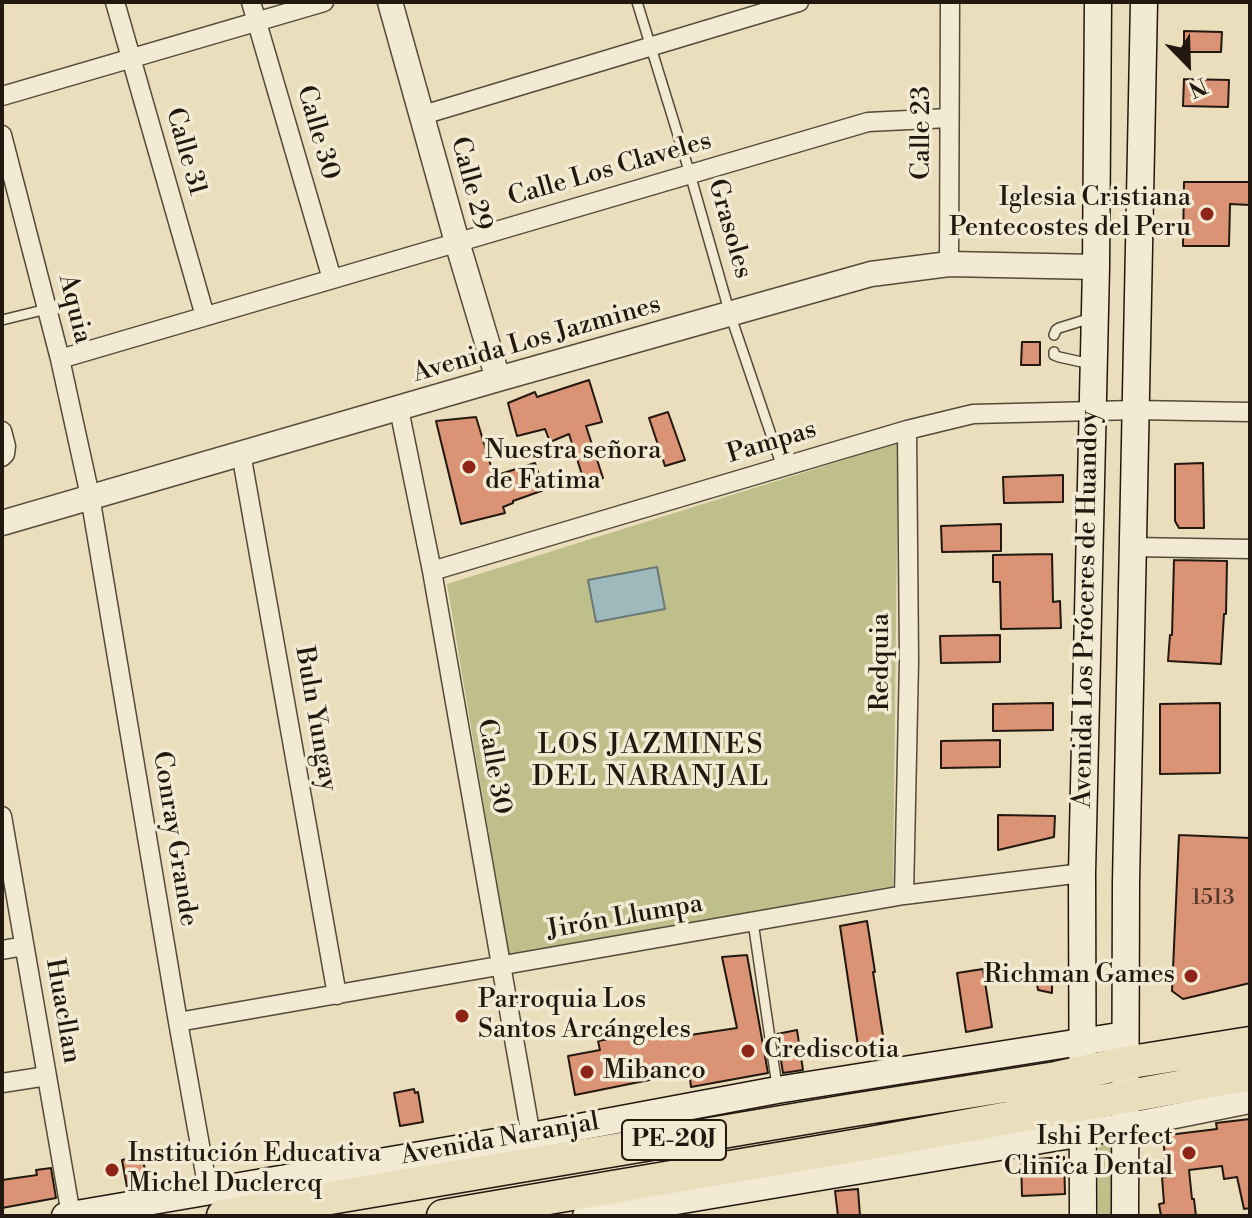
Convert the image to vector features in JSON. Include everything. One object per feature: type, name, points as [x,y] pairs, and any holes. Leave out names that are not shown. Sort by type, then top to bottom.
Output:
[{"type":"highway","name":"Avenida Naranjal","points":[[443,1216],[593,1209],[1083,1088],[1125,1049],[1250,1043]]},
{"type":"highway","name":"Avenida Naranjal","points":[[216,1203],[1083,1088],[1125,1111],[1250,1074]]},
{"type":"main road","name":"Avenida Los Próceres de Huandoy","points":[[1083,1216],[1082,873],[1096,267],[1098,2]]},
{"type":"main road","name":"Avenida Los Próceres de Huandoy","points":[[1125,1216],[1132,547],[1144,2]]},
{"type":"main road","name":"Avenida Naranjal","points":[[68,1216],[216,1203],[531,1136],[777,1090],[1083,1088]]},
{"type":"main road","name":"Avenida Naranjal","points":[[593,1209],[630,1213],[1083,1088]]},
{"type":"street","name":"Calle 31","points":[[115,2],[205,316]]},
{"type":"street","name":"Calle 30","points":[[251,2],[332,279]]},
{"type":"street","points":[[2,96],[324,2]]},
{"type":"street","name":"Calle 29","points":[[390,2],[498,379]]},
{"type":"street","points":[[423,115],[799,2]]},
{"type":"street","name":"Calle 23","points":[[949,264],[950,2]]},
{"type":"street","name":"Calle Los Claveles","points":[[60,359],[868,122],[949,118]]},
{"type":"street","name":"Aquia","points":[[2,135],[4,155],[60,359],[90,496]]},
{"type":"street","name":"Avenida Los Jazmines","points":[[2,523],[871,274],[949,264],[1096,267]]},
{"type":"street","name":"Calle 30","points":[[399,409],[432,571],[531,1136]]},
{"type":"street","name":"Pampas","points":[[432,571],[907,430],[973,414],[1135,410],[1250,412]]},
{"type":"street","name":"Redquia","points":[[904,895],[909,661],[907,430]]},
{"type":"street","points":[[2,431],[6,446],[2,457]]},
{"type":"street","name":"Buln Yungay","points":[[241,453],[337,995]]},
{"type":"street","name":"Conray Grande","points":[[90,496],[178,1022],[216,1203]]},
{"type":"street","points":[[1132,547],[1250,549]]},
{"type":"street","name":"Huacllan","points":[[2,816],[68,1216]]},
{"type":"street","name":"Jirón Llumpa","points":[[178,1022],[904,895],[1082,873]]},
{"type":"street","points":[[2,950],[24,946]]},
{"type":"street","points":[[2,1083],[47,1076]]},
{"type":"street","name":"Avenida Naranjal","points":[[1125,1111],[1250,1101]]},
{"type":"lane","name":"Grasoles","points":[[637,2],[730,314],[782,467]]},
{"type":"lane","points":[[2,320],[47,309]]},
{"type":"lane","points":[[1054,335],[1059,328],[1094,317]]},
{"type":"lane","points":[[1054,352],[1059,357],[1093,364]]},
{"type":"lane","points":[[753,922],[777,1090]]},
{"type":"green space","points":[[898,443],[893,886],[509,955],[447,584]]},
{"type":"green space","points":[[1111,1142],[1112,1216],[1098,1216],[1098,1145]]},
{"type":"water","points":[[657,567],[665,609],[596,622],[588,580]]},
{"type":"building","points":[[1184,31],[1222,32],[1221,52],[1184,52]]},
{"type":"building","points":[[1184,79],[1229,80],[1228,107],[1183,106]]},
{"type":"building","name":"Iglesia Cristiana Pentecostes del Peru","points":[[1184,182],[1250,182],[1250,205],[1230,204],[1229,246],[1183,246]]},
{"type":"building","points":[[1022,342],[1040,342],[1040,365],[1021,365]]},
{"type":"building","points":[[589,380],[602,422],[586,426],[603,478],[585,484],[569,434],[550,442],[545,429],[517,436],[508,403],[535,392],[537,397]]},
{"type":"building","points":[[668,412],[685,460],[665,466],[649,418]]},
{"type":"building","name":"Nuestra señora de Fatima","points":[[476,417],[494,476],[535,463],[544,490],[513,501],[503,507],[505,513],[461,524],[436,421]]},
{"type":"building","points":[[1203,463],[1204,528],[1179,528],[1175,521],[1175,464]]},
{"type":"building","points":[[1063,475],[1063,502],[1004,503],[1003,477]]},
{"type":"building","points":[[1001,524],[1001,551],[942,552],[941,526]]},
{"type":"building","points":[[1052,554],[1053,602],[1060,601],[1061,628],[1001,629],[1000,582],[993,582],[993,555]]},
{"type":"building","points":[[1174,560],[1227,561],[1221,664],[1168,661],[1172,635]]},
{"type":"building","points":[[1000,635],[1000,662],[941,663],[940,636]]},
{"type":"building","points":[[1053,703],[1053,730],[993,731],[993,704]]},
{"type":"building","points":[[1220,703],[1220,773],[1160,774],[1160,704]]},
{"type":"building","points":[[1000,740],[1000,767],[941,768],[941,741]]},
{"type":"building","points":[[998,815],[1055,816],[1054,837],[998,850]]},
{"type":"building","points":[[1179,835],[1250,838],[1250,983],[1183,999],[1172,991]]},
{"type":"building","points":[[867,921],[884,1042],[858,1046],[840,926]]},
{"type":"building","points":[[747,955],[768,1073],[691,1087],[689,1072],[575,1095],[568,1056],[600,1050],[598,1041],[668,1028],[670,1038],[737,1028],[722,957]]},
{"type":"building","points":[[983,969],[992,1027],[966,1032],[957,973]]},
{"type":"building","points":[[1036,977],[1052,977],[1052,993],[1038,990]]},
{"type":"building","points":[[797,1030],[803,1070],[783,1073],[777,1034]]},
{"type":"building","points":[[414,1089],[415,1093],[418,1092],[423,1122],[400,1126],[394,1093]]},
{"type":"building","points":[[1250,1119],[1250,1208],[1244,1209],[1237,1177],[1224,1179],[1222,1166],[1189,1170],[1196,1216],[1161,1216],[1159,1204],[1164,1203],[1162,1177],[1166,1177],[1164,1146],[1168,1135],[1217,1129],[1216,1123]]},
{"type":"building","points":[[142,1156],[148,1183],[127,1187],[122,1160]]},
{"type":"building","points":[[1064,1157],[1065,1194],[1022,1196],[1021,1160]]},
{"type":"building","points":[[51,1168],[56,1198],[2,1208],[2,1180],[37,1175],[36,1170]]},
{"type":"building","points":[[858,1189],[860,1216],[838,1216],[835,1191]]},
{"type":"place","name":"Iglesia Cristiana Pentecostes del Peru","points":[[1207,214]]},
{"type":"place","name":"Nuestra señora de Fatima","points":[[469,467]]},
{"type":"place","name":"Richman Games","points":[[1191,976]]},
{"type":"place","name":"Parroquia Los Santos Arcángeles","points":[[462,1016]]},
{"type":"place","name":"Crediscotia","points":[[748,1051]]},
{"type":"place","name":"Mibanco","points":[[587,1072]]},
{"type":"place","name":"Ishi Perfect Clinica Dental","points":[[1189,1153]]},
{"type":"place","name":"Institución Educativa Michel Duclercq","points":[[112,1170]]},
{"type":"district","name":"LOS JAZMINES DEL NARANJAL","points":[[651,762]]}]
